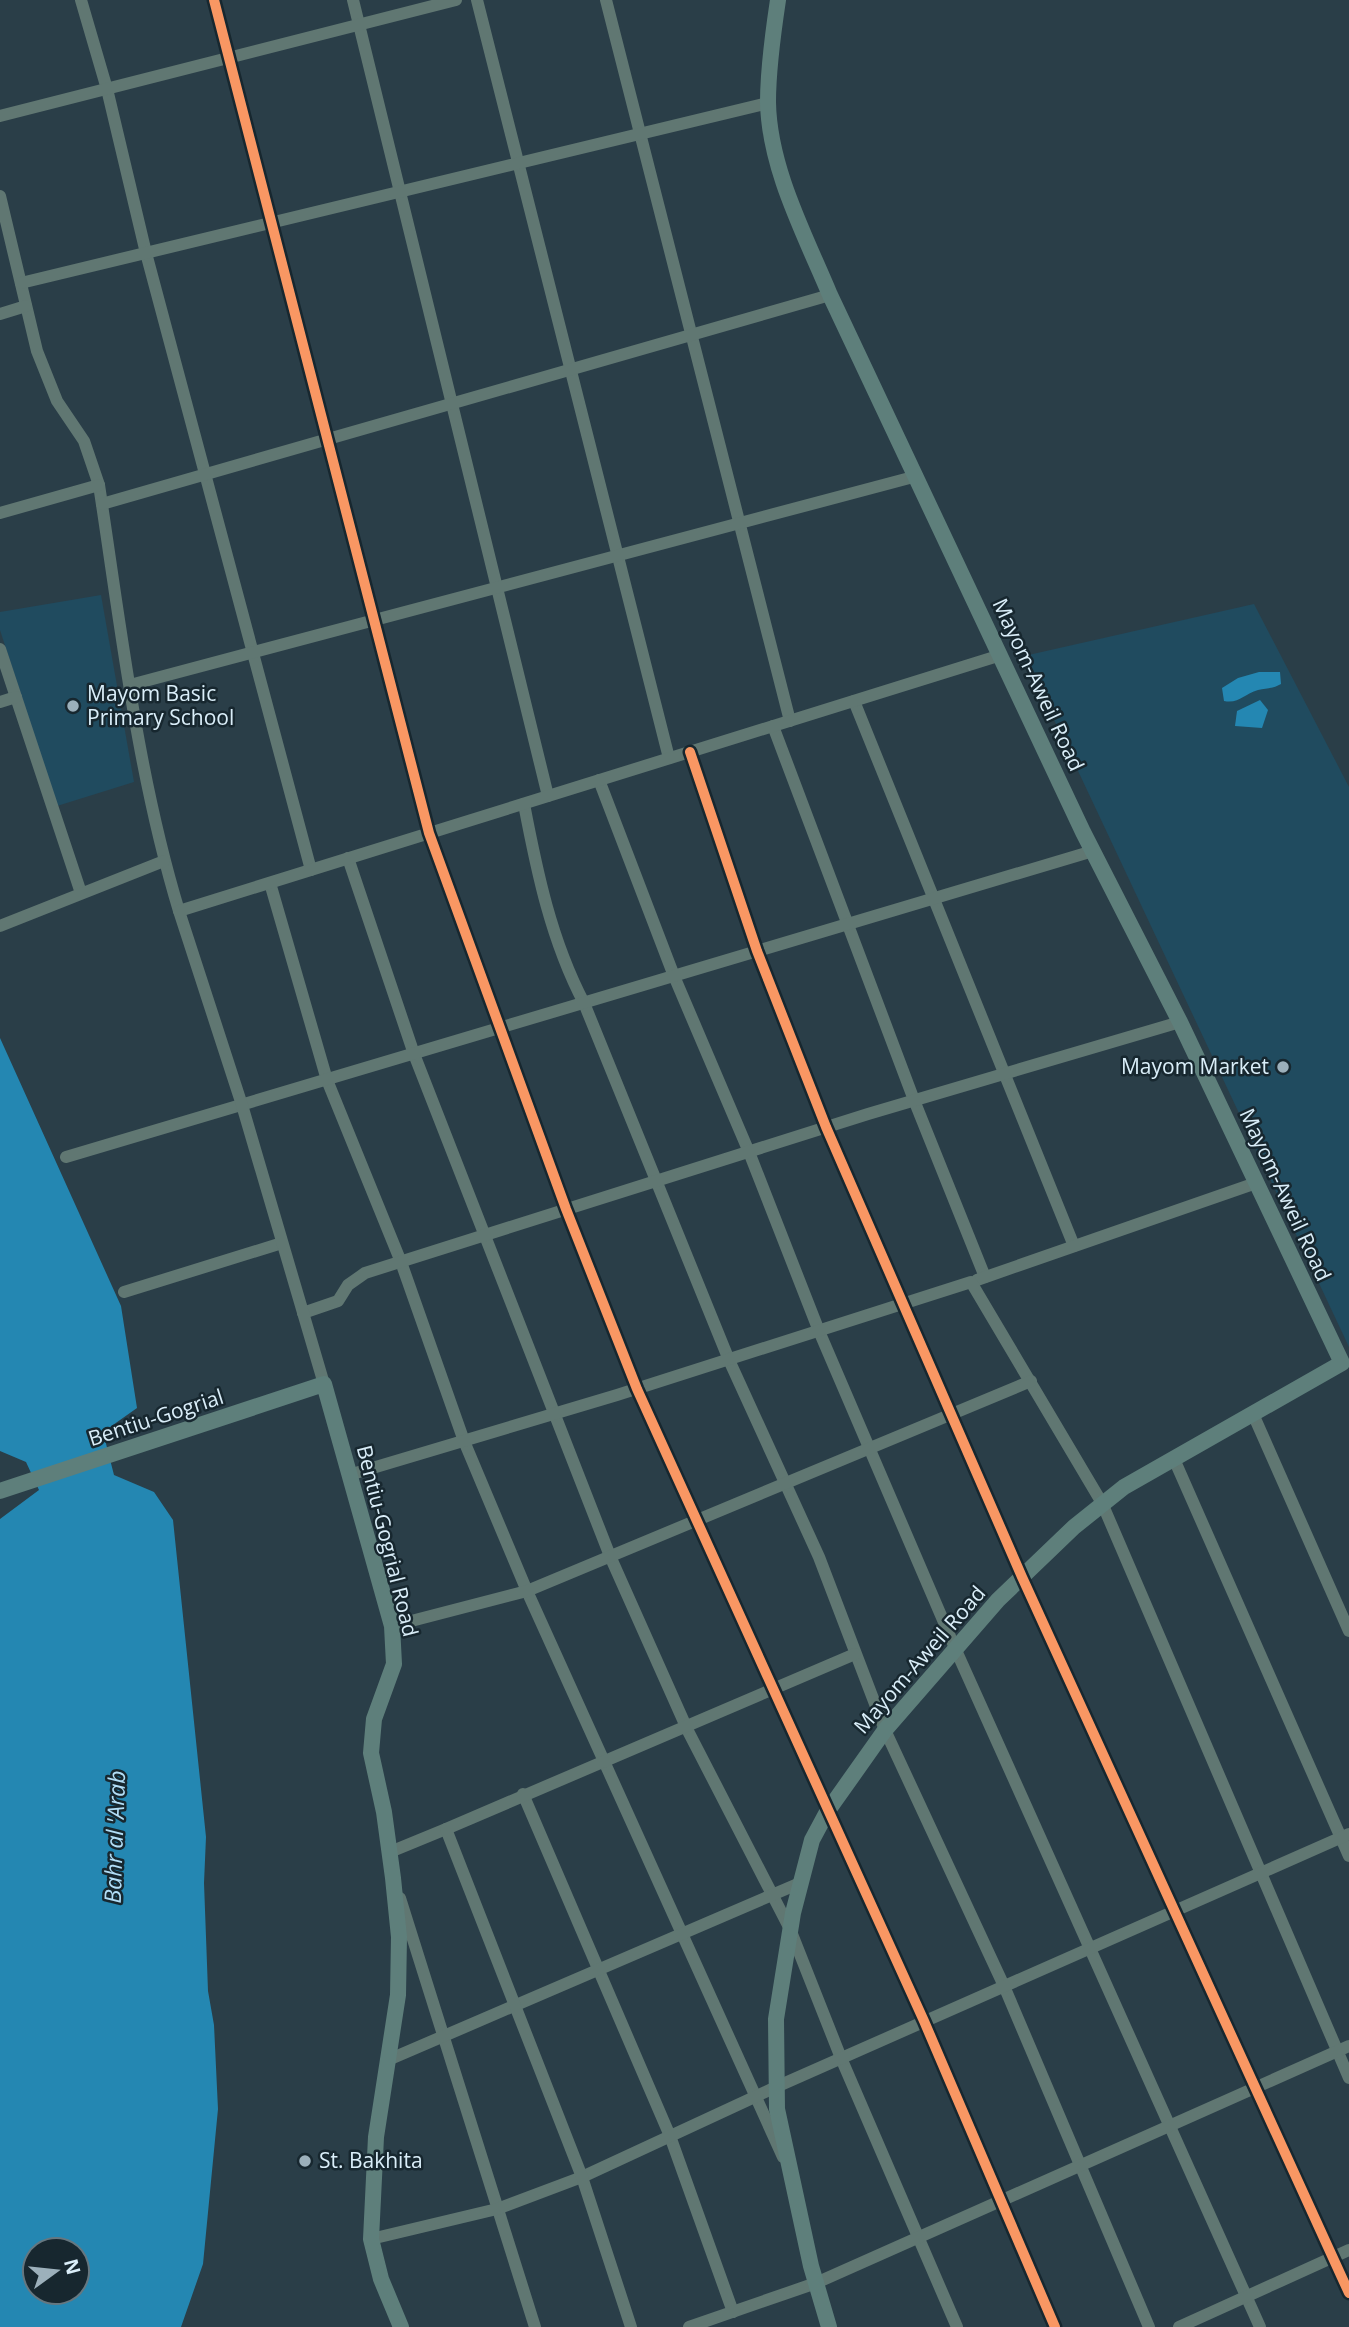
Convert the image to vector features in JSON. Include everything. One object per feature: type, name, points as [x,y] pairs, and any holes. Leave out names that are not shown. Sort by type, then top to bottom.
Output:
[{"type":"main road","name":"Mayom-Aweil Road","points":[[778,0],[768,103],[777,158],[830,295],[1093,852],[1180,1022],[1256,1183],[1345,1361],[1102,1503],[1022,1577],[955,1648],[885,1730],[827,1812],[812,1840],[790,1929],[776,2019],[776,2087],[781,2135],[829,2327]]},
{"type":"main road","name":"Bentiu-Gogrial","points":[[0,1491],[324,1384]]},
{"type":"main road","name":"Bentiu-Gogrial Road","points":[[324,1384],[392,1626],[394,1664],[372,1728],[371,1753],[393,1878],[399,1937],[398,1995],[376,2137],[371,2239],[381,2279],[401,2327]]},
{"type":"street","points":[[80,0],[107,89],[146,253],[311,870]]},
{"type":"street","points":[[214,0],[429,833],[566,1209],[637,1389],[924,2021],[1055,2327]]},
{"type":"street","points":[[353,0],[548,796]]},
{"type":"street","points":[[0,116],[456,0]]},
{"type":"street","points":[[477,0],[669,758]]},
{"type":"street","points":[[606,0],[790,720]]},
{"type":"street","points":[[20,283],[768,103]]},
{"type":"street","points":[[0,196],[37,351],[57,401],[84,442],[99,485],[142,761],[164,861],[242,1105],[324,1384]]},
{"type":"street","points":[[102,504],[830,295]]},
{"type":"street","points":[[0,314],[26,306]]},
{"type":"street","points":[[130,685],[917,476]]},
{"type":"street","points":[[0,513],[99,485]]},
{"type":"street","points":[[0,649],[81,893]]},
{"type":"street","points":[[179,911],[1001,655]]},
{"type":"street","points":[[0,702],[16,697]]},
{"type":"street","points":[[854,701],[1074,1246]]},
{"type":"street","points":[[773,726],[850,924],[914,1100],[985,1277]]},
{"type":"street","points":[[690,752],[757,951],[826,1127],[905,1303],[1022,1577],[1349,2293]]},
{"type":"street","points":[[599,780],[674,976],[749,1152],[819,1331],[955,1648],[1260,2327]]},
{"type":"street","points":[[524,804],[540,886],[570,978],[584,1003],[654,1181],[729,1360],[819,1557],[885,1730],[1004,1986],[1149,2327]]},
{"type":"street","points":[[66,1157],[1093,852]]},
{"type":"street","points":[[348,858],[414,1054],[610,1556],[686,1726],[790,1929],[841,2058],[957,2327]]},
{"type":"street","points":[[0,926],[164,861]]},
{"type":"street","points":[[270,883],[327,1080],[401,1262],[464,1441],[527,1591],[791,2175]]},
{"type":"street","points":[[303,1313],[338,1301],[348,1285],[365,1273],[826,1127],[1180,1022]]},
{"type":"street","points":[[349,1475],[729,1360],[971,1282],[1256,1183]]},
{"type":"street","points":[[124,1292],[282,1242]]},
{"type":"street","points":[[971,1282],[1102,1503],[1261,1873],[1343,2049],[1349,2078]]},
{"type":"street","points":[[392,1626],[527,1591],[1031,1381]]},
{"type":"street","points":[[1253,1414],[1349,1630]]},
{"type":"street","points":[[1174,1459],[1345,1836],[1349,1856]]},
{"type":"street","points":[[390,1852],[855,1654]]},
{"type":"street","points":[[523,1794],[670,2136],[733,2312]]},
{"type":"street","points":[[446,1829],[582,2177],[631,2327]]},
{"type":"street","points":[[371,2239],[497,2209],[582,2177],[755,2096],[1345,1836]]},
{"type":"street","points":[[393,1878],[535,2327]]},
{"type":"street","points":[[388,2060],[800,1883]]},
{"type":"street","points":[[689,2327],[816,2283],[1343,2049]]},
{"type":"street","points":[[1179,2327],[1349,2250]]},
{"type":"shaded area","name":"Mayom Basic Primary School","points":[[101,595],[134,782],[57,806],[0,630],[0,612]]},
{"type":"shaded area","name":"Mayom Market","points":[[1254,604],[1349,787],[1349,1347],[1024,656]]},
{"type":"water","points":[[1259,672],[1280,672],[1281,684],[1258,690],[1234,701],[1224,701],[1222,688],[1238,678]]},
{"type":"water","points":[[1260,700],[1268,710],[1262,728],[1235,726],[1237,711]]},
{"type":"water","name":"Bahr al 'Arab","points":[[0,1038],[121,1306],[137,1408],[103,1432],[114,1475],[154,1492],[173,1520],[206,1837],[204,1883],[208,1991],[214,2025],[218,2109],[203,2264],[181,2327],[0,2327],[0,1519],[39,1490],[26,1462],[0,1451]]},
{"type":"cycle path","points":[[214,0],[429,833],[566,1209],[637,1389],[924,2021],[1055,2327]]},
{"type":"cycle path","points":[[690,752],[757,951],[826,1127],[1022,1577],[1349,2293]]},
{"type":"place","name":"Mayom Basic Primary School","points":[[73,706]]},
{"type":"place","name":"Mayom Market","points":[[1283,1067]]},
{"type":"place","name":"St. Bakhita","points":[[305,2161]]}]
